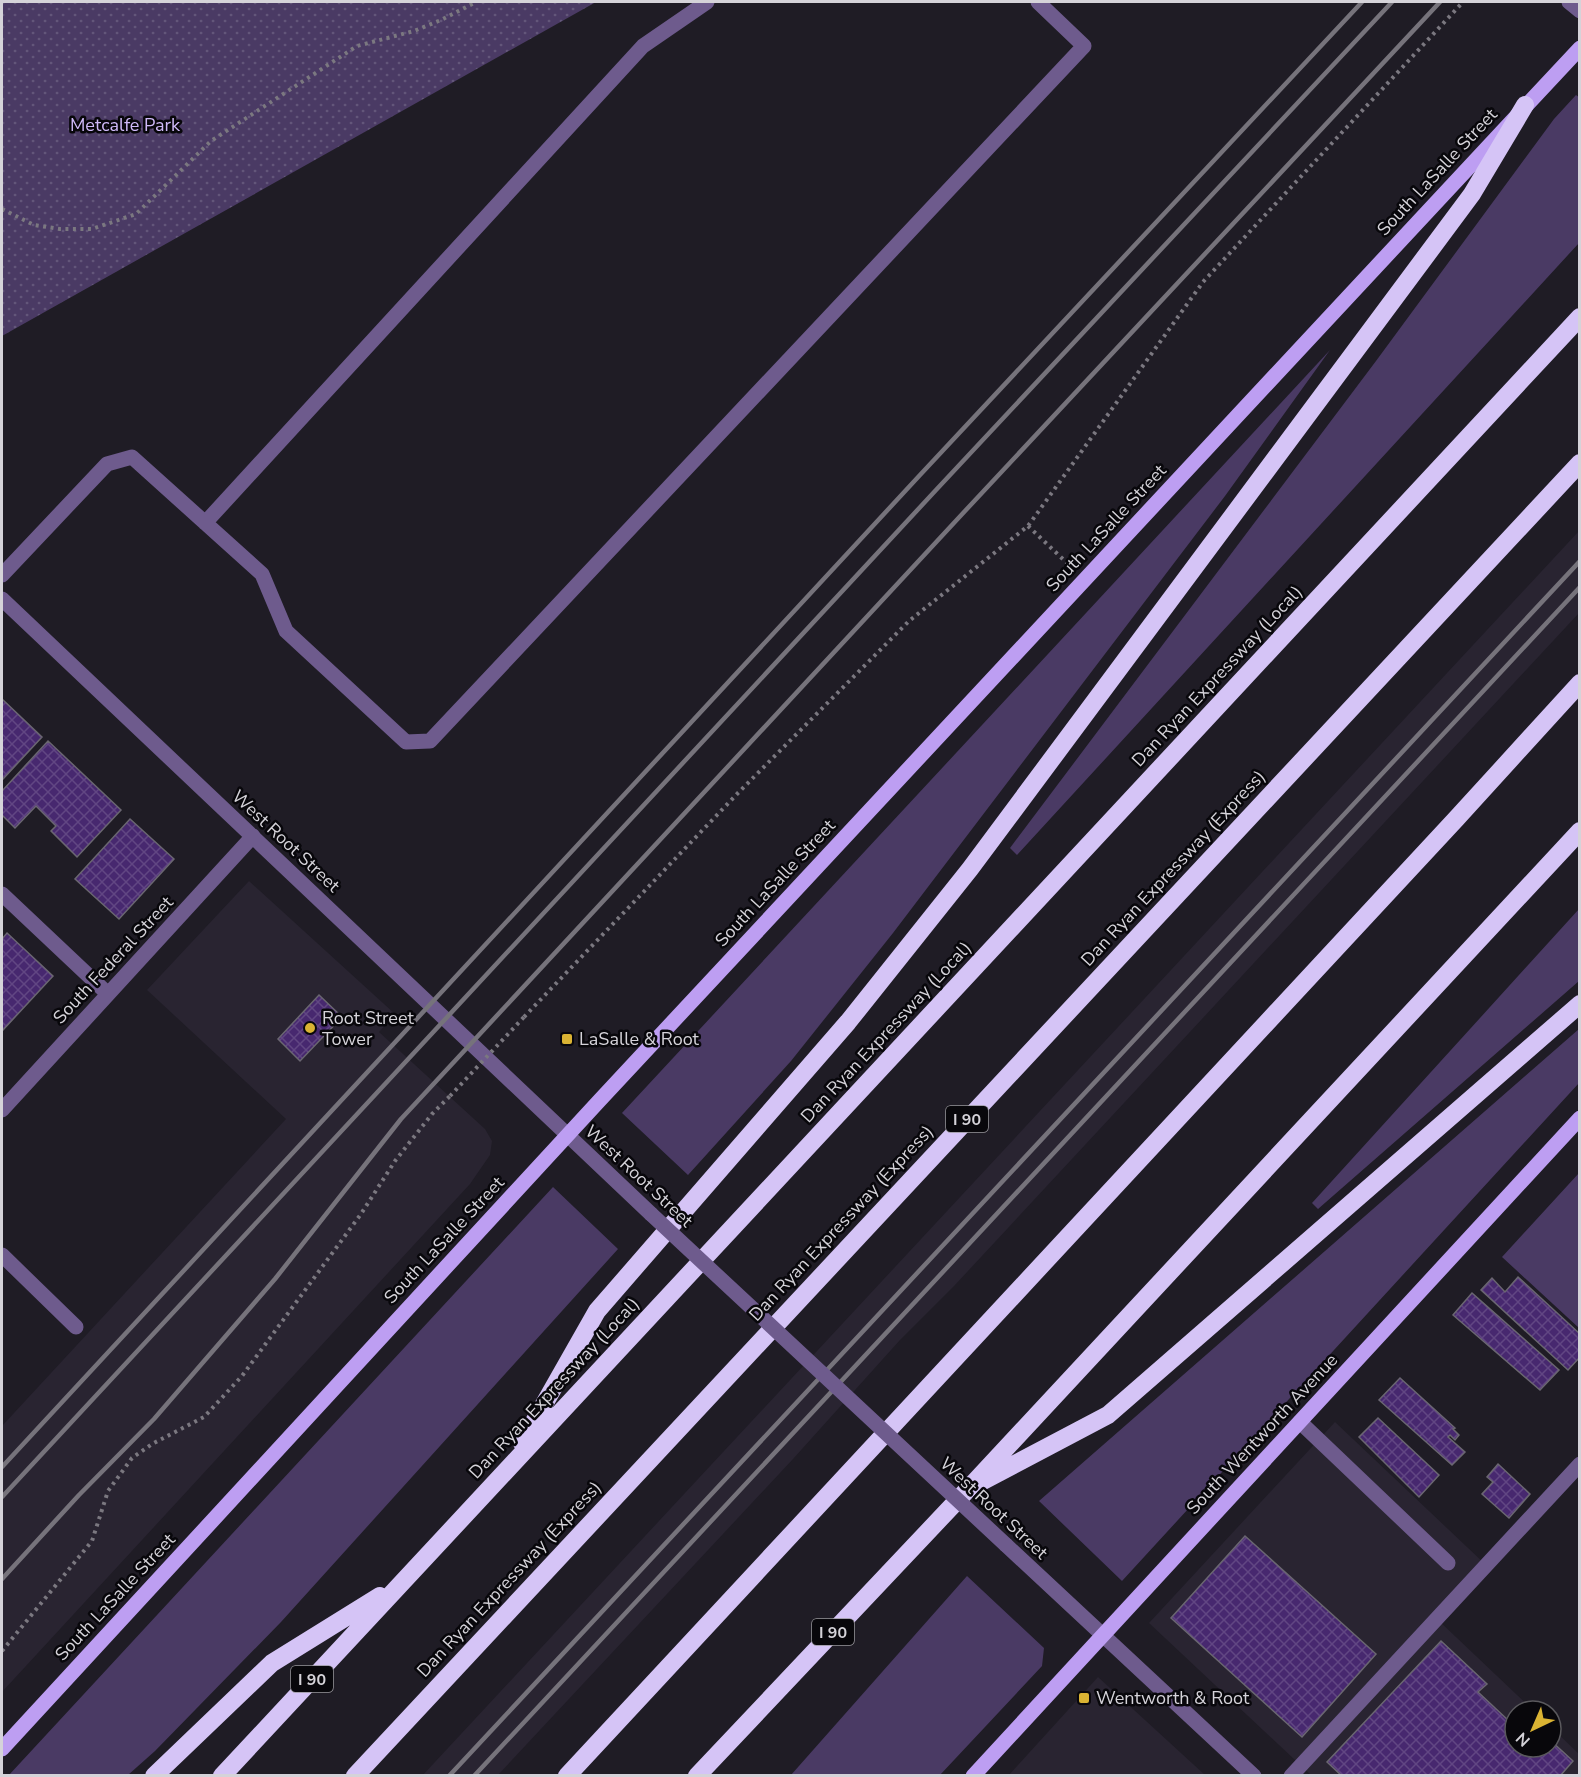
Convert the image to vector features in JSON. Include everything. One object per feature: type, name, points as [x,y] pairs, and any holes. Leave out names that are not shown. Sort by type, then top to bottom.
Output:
[{"type":"highway","points":[[506,1470],[597,1311],[848,1022],[970,869],[1472,194],[1525,105]]},
{"type":"highway","name":"Dan Ryan Expressway (Local)","points":[[222,1776],[1580,317]]},
{"type":"highway","name":"Dan Ryan Expressway (Express)","points":[[355,1776],[1580,463]]},
{"type":"highway","points":[[567,1776],[1580,683]]},
{"type":"highway","name":"I 90","points":[[697,1776],[969,1488],[1580,831]]},
{"type":"highway","points":[[969,1488],[1108,1415],[1580,1004]]},
{"type":"highway","points":[[154,1776],[272,1663],[402,1582]]},
{"type":"main road","name":"South LaSalle Street","points":[[2,1749],[567,1135],[1580,48]]},
{"type":"main road","name":"South Wentworth Avenue","points":[[973,1776],[1580,1118]]},
{"type":"street","points":[[206,524],[643,46],[707,2]]},
{"type":"street","points":[[2,575],[106,464],[132,457],[262,574],[286,631],[406,742],[430,741],[1084,45],[1038,2]]},
{"type":"street","points":[[1569,2],[1580,11]]},
{"type":"street","name":"West Root Street","points":[[2,599],[651,1214],[1254,1776]]},
{"type":"street","name":"South Federal Street","points":[[2,1110],[253,837]]},
{"type":"street","points":[[2,894],[108,994]]},
{"type":"street","points":[[2,1255],[76,1327]]},
{"type":"street","points":[[1300,1422],[1448,1563]]},
{"type":"street","points":[[1291,1776],[1580,1464]]},
{"type":"path","points":[[2,209],[34,225],[60,229],[92,229],[136,214],[211,141],[357,46],[414,31],[477,2]]},
{"type":"path","points":[[2,1651],[92,1541],[108,1491],[132,1458],[152,1444],[204,1417],[242,1376],[361,1214],[395,1161],[432,1114],[738,793],[909,621],[1028,526],[1203,282],[1463,2]]},
{"type":"path","points":[[1028,526],[1084,580]]},
{"type":"shaded area","points":[[1579,531],[1579,613],[955,1285],[900,1340],[793,1459],[498,1775],[422,1776]]},
{"type":"shaded area","points":[[249,881],[395,1014],[379,1032],[485,1129],[492,1141],[490,1155],[470,1184],[2,1692],[2,1426],[286,1119],[147,990]]},
{"type":"shaded area","points":[[1335,1422],[1486,1565],[1437,1619],[1521,1699],[1503,1699],[1503,1759],[1563,1759],[1563,1739],[1579,1754],[1579,1775],[1311,1775],[1149,1623]]},
{"type":"shaded area","points":[[1098,1677],[1205,1775],[1009,1775]]},
{"type":"green space","name":"Metcalfe Park","points":[[2,2],[596,2],[2,336]]},
{"type":"green space","points":[[1576,95],[1580,98],[1579,243],[1017,855],[1010,848],[1376,361],[1554,119]]},
{"type":"green space","points":[[1330,350],[1225,496],[893,933],[791,1061],[688,1175],[622,1113]]},
{"type":"green space","points":[[1579,909],[1579,981],[1318,1209],[1312,1203]]},
{"type":"green space","points":[[1579,1029],[1579,1083],[1122,1581],[1039,1501]]},
{"type":"green space","points":[[1579,1173],[1579,1328],[1502,1257]]},
{"type":"green space","points":[[553,1187],[618,1249],[281,1622],[155,1751],[128,1775],[9,1775]]},
{"type":"green space","points":[[967,1576],[1044,1648],[1042,1666],[940,1775],[791,1775]]},
{"type":"building","points":[[2,699],[42,737],[2,780]]},
{"type":"building","points":[[48,741],[121,810],[77,857],[51,831],[56,826],[36,806],[15,828],[2,815],[2,791]]},
{"type":"building","points":[[130,819],[174,859],[119,919],[75,879]]},
{"type":"building","points":[[7,933],[53,976],[2,1031],[2,939]]},
{"type":"building","name":"Root Street Tower","points":[[319,995],[342,1017],[300,1061],[278,1039]]},
{"type":"building","points":[[1518,1277],[1580,1334],[1580,1357],[1568,1370],[1481,1290],[1492,1278],[1505,1292]]},
{"type":"building","points":[[1472,1293],[1559,1370],[1540,1390],[1453,1315]]},
{"type":"building","points":[[1400,1378],[1455,1428],[1453,1429],[1459,1435],[1455,1440],[1450,1435],[1448,1437],[1465,1452],[1452,1465],[1379,1400]]},
{"type":"building","points":[[1378,1418],[1439,1475],[1419,1497],[1359,1437]]},
{"type":"building","points":[[1498,1464],[1530,1494],[1509,1518],[1482,1494],[1493,1482],[1487,1477]]},
{"type":"building","points":[[1245,1536],[1376,1654],[1302,1737],[1171,1618]]},
{"type":"building","points":[[1441,1641],[1487,1684],[1478,1692],[1503,1715],[1503,1759],[1563,1759],[1563,1752],[1573,1761],[1560,1776],[1342,1776],[1327,1762]]},
{"type":"railway","points":[[2,1467],[920,475],[1362,2]]},
{"type":"railway","points":[[2,1497],[1392,2]]},
{"type":"railway","points":[[2,1579],[79,1495],[154,1419],[275,1279],[401,1119],[1440,2]]},
{"type":"railway","points":[[449,1776],[1580,561]]},
{"type":"railway","points":[[474,1776],[1580,587]]},
{"type":"place","name":"Root Street Tower","points":[[310,1028]]},
{"type":"place","name":"LaSalle & Root","points":[[567,1039]]},
{"type":"place","name":"Wentworth & Root","points":[[1084,1698]]}]
